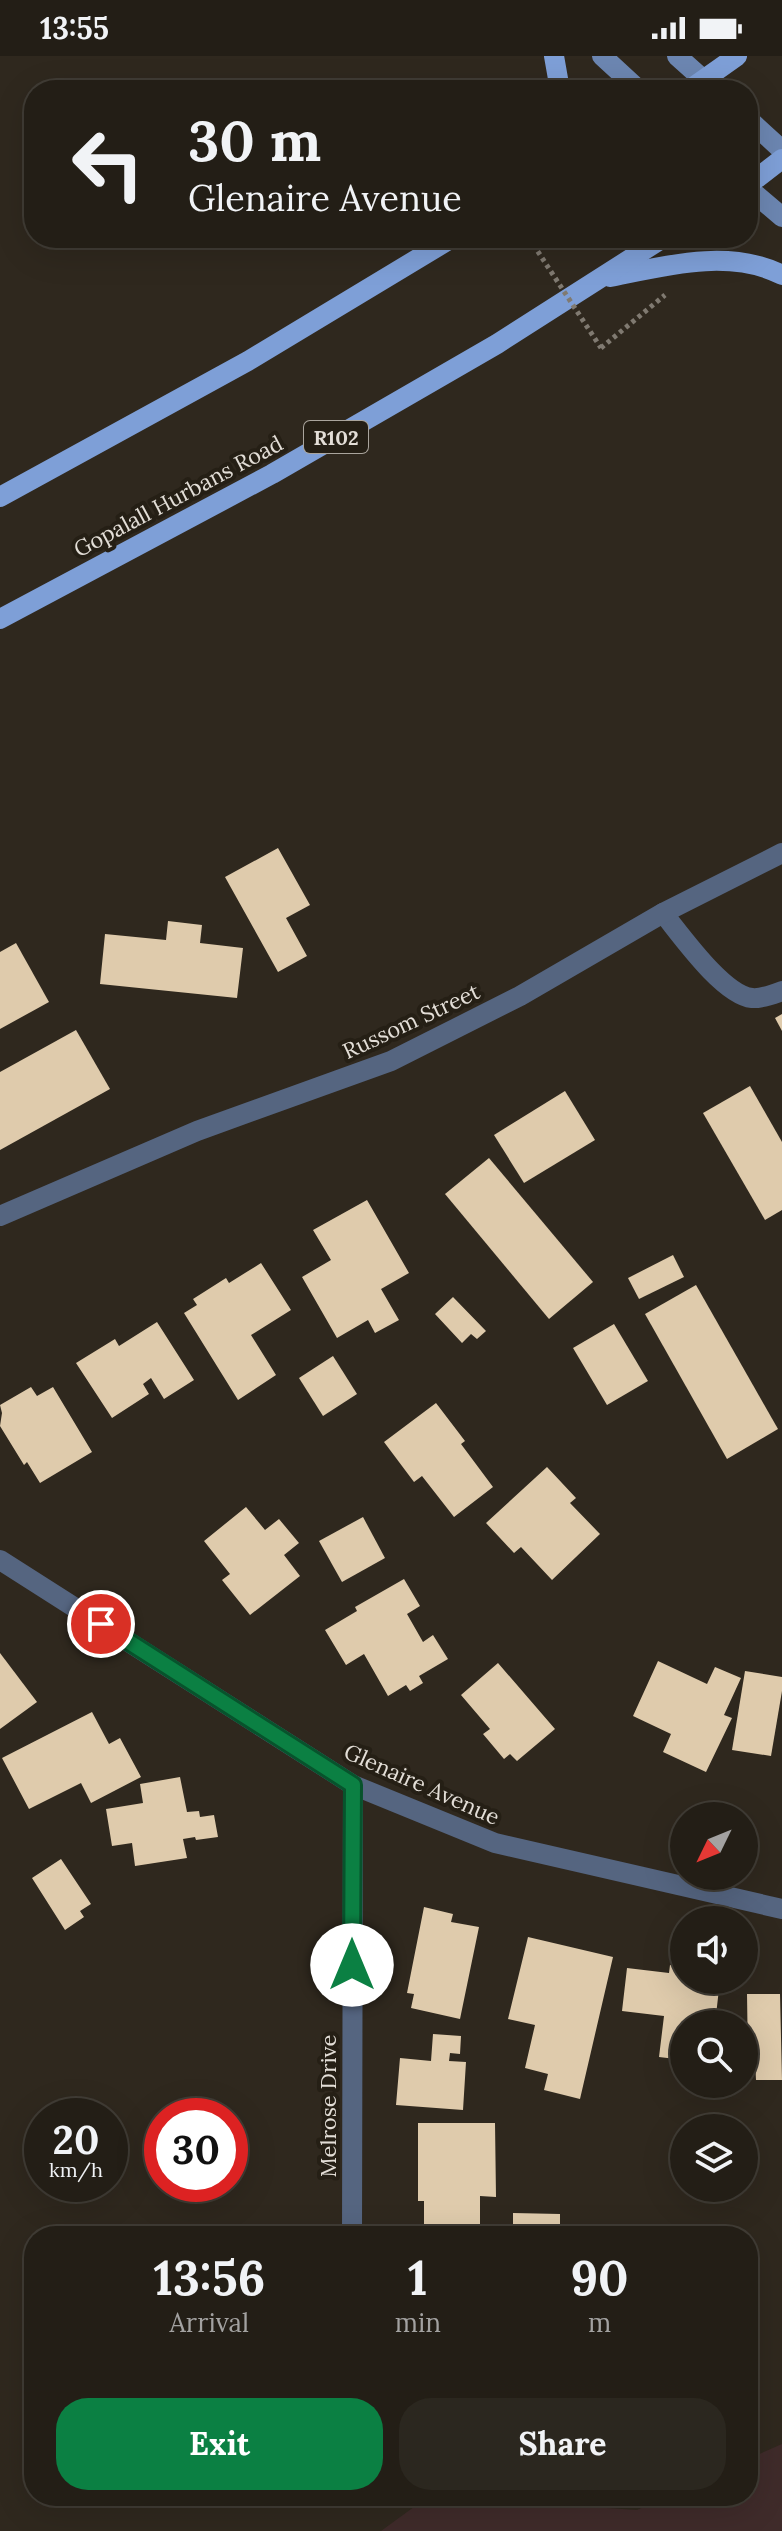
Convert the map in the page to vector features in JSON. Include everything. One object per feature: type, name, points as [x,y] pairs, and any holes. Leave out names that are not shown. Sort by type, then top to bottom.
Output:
[{"type":"main road","points":[[554,56],[558,80]]},
{"type":"main road","points":[[602,56],[628,80]]},
{"type":"main road","points":[[677,56],[697,80]]},
{"type":"main road","points":[[711,80],[737,56]]},
{"type":"main road","points":[[758,128],[782,150]]},
{"type":"main road","points":[[758,178],[782,159]]},
{"type":"main road","points":[[758,195],[782,217]]},
{"type":"main road","points":[[0,497],[248,361],[435,248]]},
{"type":"main road","name":"Gopalall Hurbans Road","points":[[0,619],[272,474],[497,344],[647,248]]},
{"type":"main road","points":[[596,280],[658,267],[720,260],[769,269],[782,275]]},
{"type":"street","name":"Russom Street","points":[[0,1216],[197,1131],[391,1061],[520,996],[663,913],[782,853]]},
{"type":"street","points":[[663,913],[702,962],[725,984],[751,998],[782,991]]},
{"type":"street","name":"Glenaire Avenue","points":[[0,1560],[353,1785],[495,1843],[782,1909]]},
{"type":"street","name":"Melrose Drive","points":[[352,2226],[353,1785]]},
{"type":"path","points":[[536,248],[601,348],[667,293]]},
{"type":"shaded area","points":[[782,2444],[782,2531],[381,2531],[415,2506],[578,2506],[637,2510],[646,2506],[758,2506],[758,2455]]},
{"type":"building","points":[[278,848],[310,905],[286,918],[307,956],[278,972],[225,877]]},
{"type":"building","points":[[168,921],[202,925],[200,943],[243,948],[237,998],[100,984],[105,934],[166,940]]},
{"type":"building","points":[[16,943],[49,1002],[0,1029],[0,952]]},
{"type":"building","points":[[782,1014],[782,1031],[775,1018]]},
{"type":"building","points":[[76,1030],[110,1089],[0,1150],[0,1072]]},
{"type":"building","points":[[750,1086],[782,1142],[782,1210],[765,1220],[703,1113]]},
{"type":"building","points":[[565,1091],[595,1140],[524,1183],[494,1135]]},
{"type":"building","points":[[489,1158],[593,1282],[549,1319],[445,1194]]},
{"type":"building","points":[[367,1200],[409,1273],[381,1289],[399,1320],[375,1333],[368,1320],[337,1338],[302,1277],[331,1260],[313,1230]]},
{"type":"building","points":[[673,1255],[684,1277],[639,1299],[628,1278]]},
{"type":"building","points":[[261,1263],[291,1310],[251,1335],[276,1375],[238,1400],[184,1313],[197,1305],[193,1299],[226,1278],[229,1283]]},
{"type":"building","points":[[696,1285],[778,1429],[727,1459],[645,1314]]},
{"type":"building","points":[[453,1297],[486,1331],[477,1339],[471,1334],[462,1343],[435,1314]]},
{"type":"building","points":[[157,1322],[194,1380],[164,1399],[151,1378],[143,1384],[149,1394],[112,1418],[76,1363],[115,1339],[119,1346]]},
{"type":"building","points":[[614,1324],[648,1381],[607,1405],[573,1348]]},
{"type":"building","points":[[333,1356],[357,1394],[323,1416],[299,1378]]},
{"type":"building","points":[[31,1387],[37,1396],[53,1387],[92,1452],[40,1483],[27,1462],[24,1465],[0,1426],[0,1405]]},
{"type":"building","points":[[436,1403],[465,1441],[461,1444],[493,1487],[454,1517],[422,1476],[414,1482],[384,1442]]},
{"type":"building","points":[[547,1467],[576,1498],[570,1503],[600,1534],[552,1580],[521,1547],[514,1553],[486,1523]]},
{"type":"building","points":[[246,1507],[265,1530],[279,1519],[299,1543],[284,1555],[300,1576],[250,1615],[222,1580],[230,1574],[204,1541]]},
{"type":"building","points":[[363,1517],[385,1558],[342,1582],[319,1541]]},
{"type":"building","points":[[404,1579],[420,1606],[407,1614],[423,1642],[433,1635],[448,1659],[419,1676],[423,1683],[410,1691],[406,1685],[388,1696],[364,1654],[346,1665],[325,1630],[357,1611],[355,1607]]},
{"type":"building","points":[[0,1653],[37,1702],[0,1729]]},
{"type":"building","points":[[658,1661],[707,1684],[715,1667],[741,1678],[724,1715],[732,1718],[706,1772],[663,1752],[671,1734],[633,1716]]},
{"type":"building","points":[[498,1663],[555,1729],[517,1761],[510,1754],[504,1759],[483,1734],[490,1729],[461,1695]]},
{"type":"building","points":[[745,1671],[782,1677],[771,1756],[732,1750]]},
{"type":"building","points":[[92,1712],[109,1744],[120,1738],[141,1777],[91,1803],[81,1783],[29,1809],[2,1758]]},
{"type":"building","points":[[180,1777],[187,1812],[199,1811],[200,1817],[214,1815],[218,1837],[183,1839],[187,1858],[135,1866],[132,1843],[112,1846],[106,1809],[143,1803],[140,1784]]},
{"type":"building","points":[[61,1859],[91,1904],[80,1911],[84,1917],[65,1930],[32,1878]]},
{"type":"building","points":[[424,1907],[453,1914],[451,1922],[479,1927],[460,2019],[411,2008],[414,1994],[407,1993]]},
{"type":"building","points":[[528,1937],[613,1957],[580,2099],[544,2090],[548,2074],[525,2068],[535,2025],[508,2019]]},
{"type":"building","points":[[670,1965],[670,1994],[718,1994],[717,2010],[670,2010],[670,2058],[659,2057],[664,2016],[622,2011],[627,1968],[669,1973]]},
{"type":"building","points":[[747,1994],[780,1994],[782,2080],[758,2080],[758,2010],[747,2010]]},
{"type":"building","points":[[433,2034],[461,2036],[460,2054],[450,2053],[449,2061],[466,2062],[463,2110],[396,2105],[400,2058],[431,2061]]},
{"type":"building","points":[[418,2123],[495,2123],[496,2197],[480,2196],[480,2226],[424,2226],[424,2201],[418,2201]]},
{"type":"building","points":[[513,2213],[560,2214],[560,2226],[513,2226]]},
{"type":"route","points":[[101,1624],[353,1785],[352,1965]]}]
